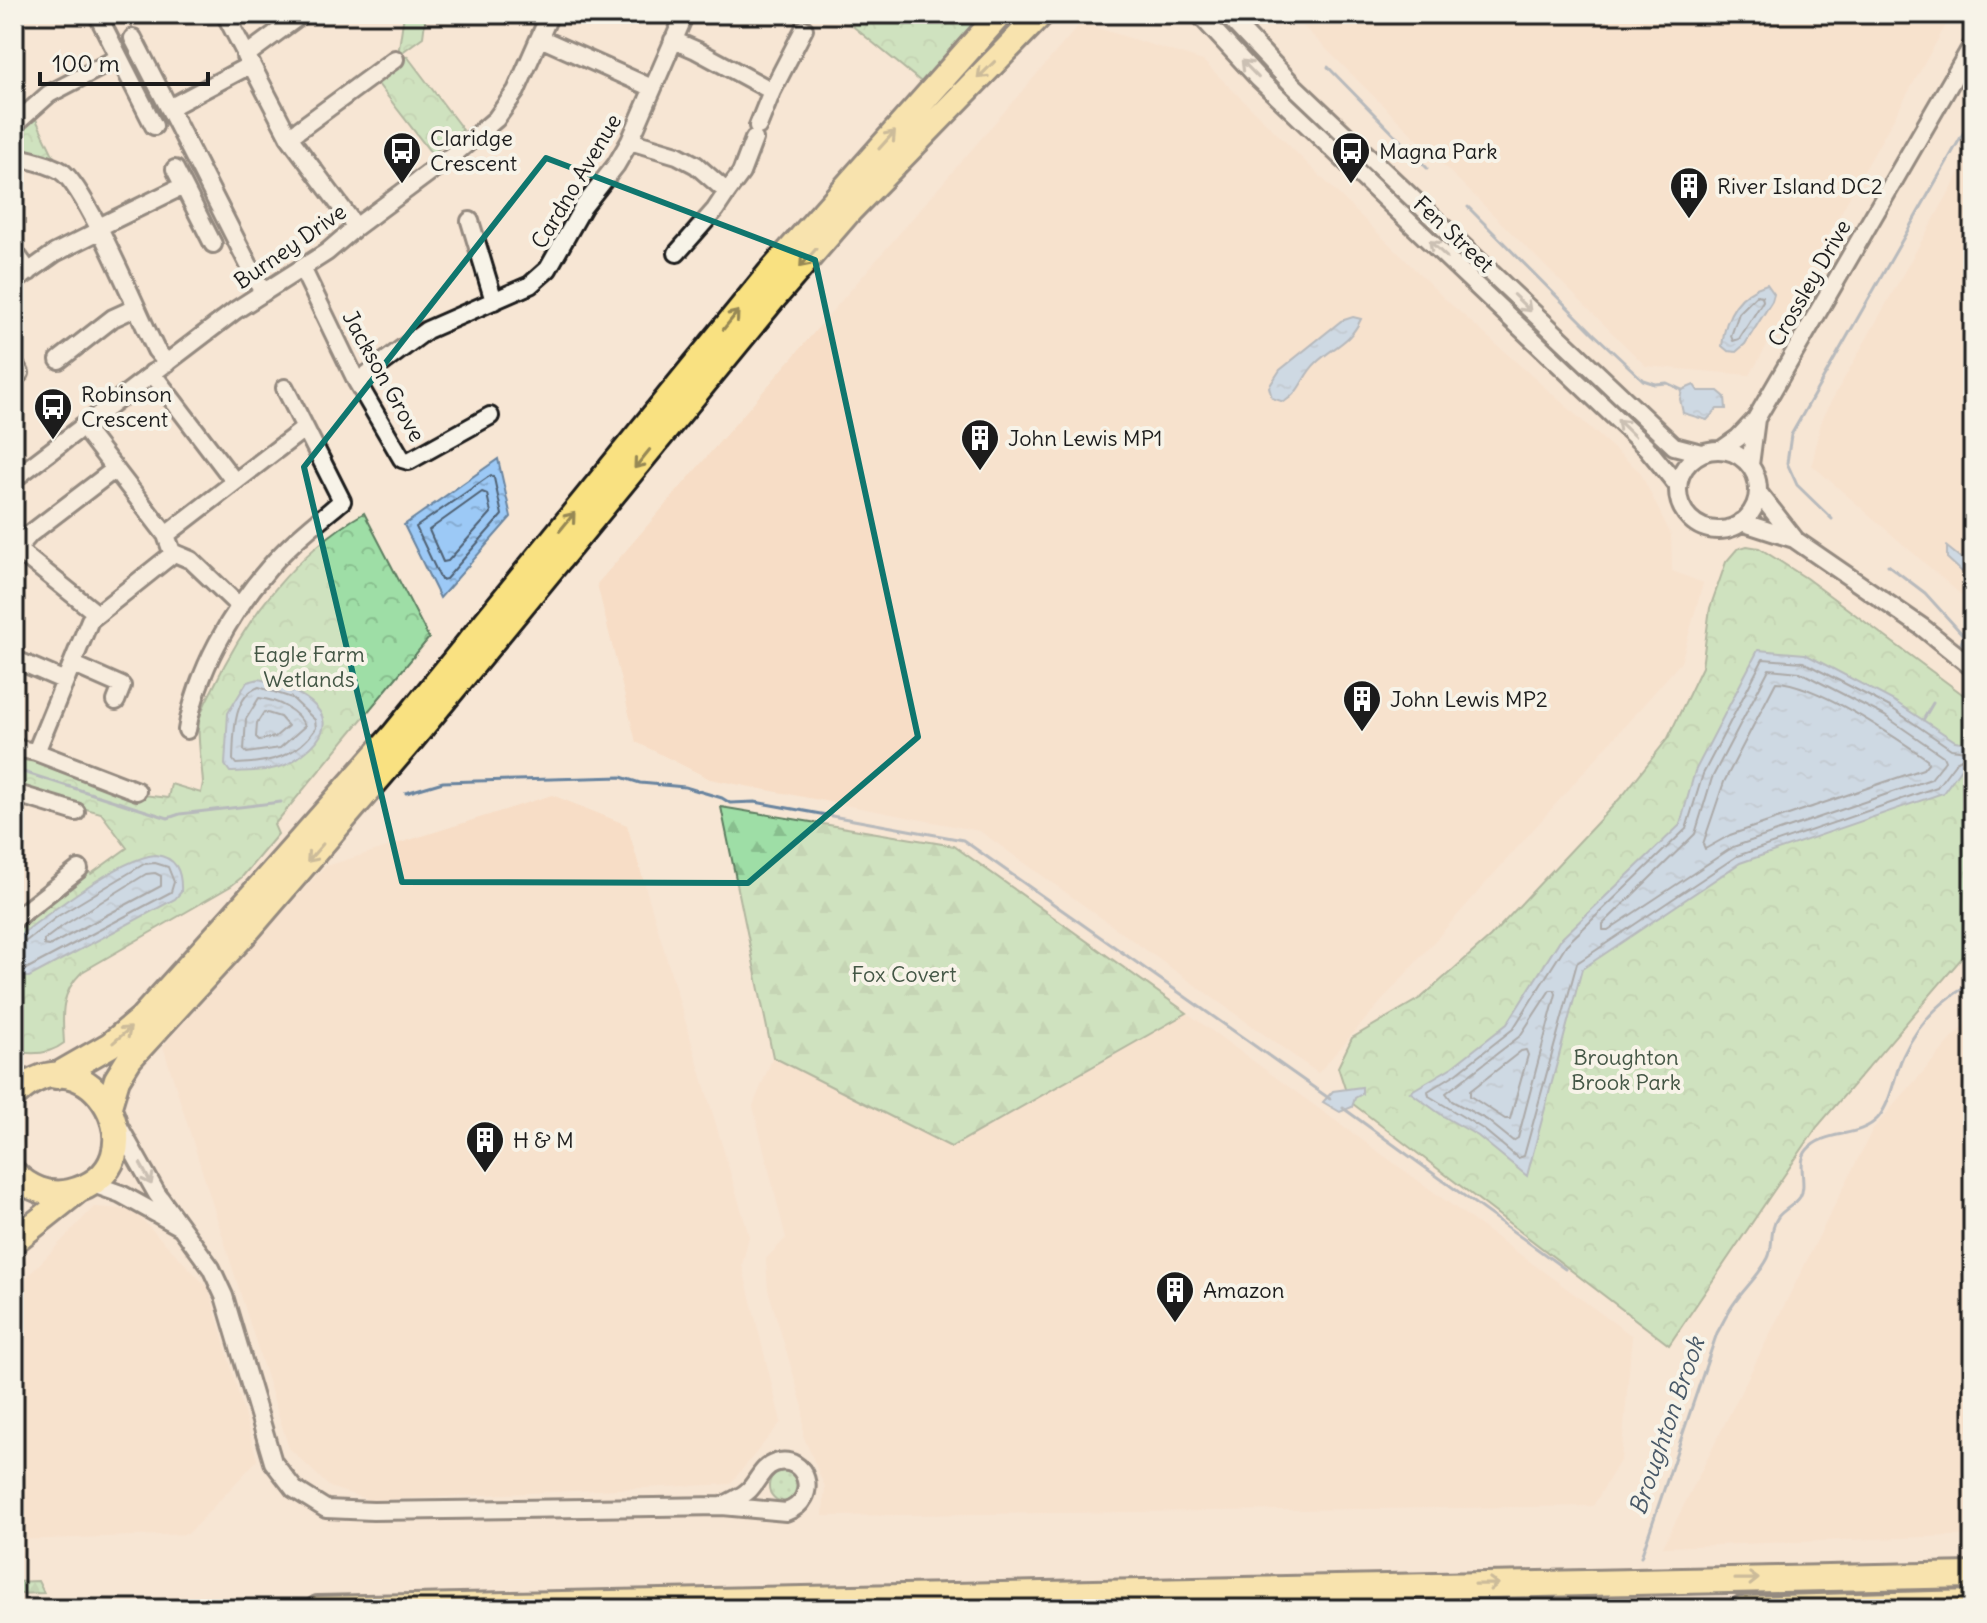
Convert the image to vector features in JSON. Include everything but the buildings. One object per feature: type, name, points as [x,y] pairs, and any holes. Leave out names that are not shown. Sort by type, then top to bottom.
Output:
[{"type":"highway","points":[[56,1076],[110,1045],[141,1019],[235,915],[393,736],[769,274],[1000,14]]},
{"type":"highway","points":[[14,1241],[104,1171],[113,1155],[117,1137],[112,1112],[117,1079],[130,1058],[247,931],[412,739],[850,210],[1041,14]]},
{"type":"highway","points":[[19,1083],[56,1076],[72,1077],[99,1093],[112,1112]]},
{"type":"highway","points":[[14,1173],[30,1186],[46,1192],[64,1193],[84,1187]]},
{"type":"highway","points":[[318,1609],[1973,1575]]},
{"type":"highway","points":[[1742,1609],[1973,1603]]},
{"type":"street","points":[[97,14],[154,126]]},
{"type":"street","points":[[225,14],[289,137],[356,227]]},
{"type":"street","points":[[169,108],[248,60],[302,14]]},
{"type":"street","name":"Burney Drive","points":[[14,479],[152,373],[263,293],[327,252],[496,119],[516,91],[550,14]]},
{"type":"street","name":"Cardno Avenue","points":[[357,382],[427,330],[530,285],[548,269],[583,207],[616,165],[630,141],[685,14]]},
{"type":"street","name":"Fen Street","points":[[1199,14],[1259,79],[1647,448],[1678,486]]},
{"type":"street","name":"Fen Street","points":[[1226,14],[1304,95],[1674,446],[1701,453]]},
{"type":"street","points":[[677,253],[715,210],[741,173],[772,91],[804,29]]},
{"type":"street","points":[[133,38],[263,293]]},
{"type":"street","points":[[540,38],[652,88]]},
{"type":"street","points":[[673,40],[772,91]]},
{"type":"street","name":"Crossley Drive","points":[[1756,419],[1973,44]]},
{"type":"street","points":[[14,125],[49,94],[118,58]]},
{"type":"street","points":[[289,137],[395,59]]},
{"type":"street","points":[[630,141],[677,155],[696,165],[727,192]]},
{"type":"street","points":[[14,156],[59,170],[66,176],[98,230],[156,350],[167,363]]},
{"type":"street","points":[[175,169],[213,244]]},
{"type":"street","points":[[14,282],[55,253],[183,186]]},
{"type":"street","points":[[470,221],[494,301]]},
{"type":"street","points":[[14,251],[29,272]]},
{"type":"street","name":"Jackson Grove","points":[[302,268],[357,382],[402,459],[409,461],[490,416]]},
{"type":"street","points":[[59,360],[113,318],[135,308]]},
{"type":"street","points":[[152,373],[235,482]]},
{"type":"street","points":[[187,730],[191,706],[204,668],[240,607],[269,567],[342,501],[285,388]]},
{"type":"street","points":[[1721,450],[1742,457],[1750,465],[1758,483],[1758,492],[1750,514],[1741,522],[1716,530],[1696,523],[1682,507],[1678,486],[1682,473],[1690,461],[1701,453],[1721,450],[1756,419]]},
{"type":"street","points":[[1750,465],[1756,419]]},
{"type":"street","points":[[82,426],[166,535],[172,552],[191,560],[240,607]]},
{"type":"street","points":[[166,535],[305,428]]},
{"type":"street","points":[[96,613],[15,548],[115,469]]},
{"type":"street","points":[[1758,492],[1794,539],[1962,659]]},
{"type":"street","points":[[1741,522],[1794,539]]},
{"type":"street","points":[[36,752],[90,620],[172,552]]},
{"type":"street","points":[[14,659],[65,681]]},
{"type":"street","points":[[72,664],[122,686],[116,701]]},
{"type":"street","points":[[14,748],[36,752],[137,791]]},
{"type":"street","points":[[14,793],[76,812]]},
{"type":"street","points":[[14,920],[79,869]]},
{"type":"street","points":[[112,1112],[157,1194],[211,1268],[224,1296],[273,1462],[294,1489],[326,1509],[722,1506],[786,1512],[799,1506],[807,1491],[805,1477],[795,1465],[780,1462],[766,1468],[741,1497],[722,1506]]},
{"type":"street","points":[[84,1187],[121,1194],[181,1227]]},
{"type":"street","points":[[758,1479],[758,1494],[770,1509]]},
{"type":"highlighted area","points":[[546,158],[815,260],[918,737],[748,883],[402,882],[304,467]]},
{"type":"shaded area","points":[[1291,14],[1952,14],[1750,375],[1646,366]]},
{"type":"shaded area","points":[[1081,23],[1203,61],[1445,299],[1640,472],[1671,535],[1672,571],[1703,583],[1681,662],[1318,1073],[980,831],[710,779],[636,742],[597,584]]},
{"type":"shaded area","points":[[1973,150],[1973,605],[1812,465],[1822,418]]},
{"type":"shaded area","name":"H & M","points":[[552,795],[627,825],[749,1236],[742,1265],[781,1422],[730,1484],[369,1500],[330,1487],[289,1448],[163,1046],[324,867]]},
{"type":"shaded area","points":[[1187,1013],[1632,1336],[1621,1459],[1593,1506],[823,1516],[825,1487],[803,1435],[803,1407],[768,1289],[766,1259],[786,1238],[753,1106],[773,1057],[951,1147]]},
{"type":"shaded area","points":[[1973,1015],[1973,1535],[1663,1547],[1873,1129]]},
{"type":"shaded area","points":[[94,1207],[133,1210],[209,1289],[257,1460],[188,1534],[14,1540],[14,1291]]},
{"type":"green space","points":[[404,14],[426,14],[423,37],[398,55]]},
{"type":"green space","points":[[846,14],[989,14],[925,85],[850,24]]},
{"type":"green space","points":[[407,56],[463,130],[432,154],[375,80]]},
{"type":"green space","points":[[33,113],[56,161],[14,151],[14,134]]},
{"type":"green space","name":"Eagle Farm Wetlands","points":[[364,513],[429,638],[274,825],[278,834],[242,877],[82,972],[66,996],[64,1043],[40,1053],[14,1051],[14,915],[80,863],[91,874],[127,848],[101,813],[14,789],[14,754],[143,795],[168,798],[171,784],[201,793],[200,718],[226,662],[257,612],[295,567],[339,529]]},
{"type":"green space","name":"Broughton Brook Park","points":[[1747,546],[1759,548],[1806,578],[1973,702],[1973,945],[1817,1127],[1669,1345],[1349,1101],[1338,1067],[1352,1038],[1422,997],[1490,937],[1624,794],[1668,738],[1702,667],[1710,608],[1726,562],[1737,549]]},
{"type":"green space","name":"Fox Covert","points":[[721,807],[954,846],[1187,1013],[951,1147],[773,1057]]},
{"type":"green space","points":[[785,1470],[796,1475],[801,1486],[796,1497],[785,1502],[774,1497],[769,1486],[774,1475]]},
{"type":"green space","points":[[38,1581],[44,1593],[14,1594],[14,1582]]},
{"type":"water","points":[[1767,284],[1774,294],[1772,301],[1745,344],[1736,352],[1728,351],[1722,346],[1734,307],[1748,293]]},
{"type":"water","points":[[1353,317],[1361,319],[1352,334],[1316,363],[1295,393],[1284,402],[1272,398],[1269,387],[1280,370],[1341,321]]},
{"type":"water","points":[[1694,385],[1698,391],[1718,391],[1725,397],[1726,409],[1717,409],[1707,420],[1683,413],[1682,390]]},
{"type":"water","points":[[498,459],[511,517],[440,598],[404,525]]},
{"type":"water","points":[[1947,547],[1973,568],[1973,582],[1947,558]]},
{"type":"water","points":[[1758,650],[1805,654],[1894,701],[1955,741],[1973,744],[1973,765],[1962,767],[1943,793],[1740,863],[1582,969],[1527,1176],[1478,1136],[1410,1092],[1452,1067],[1507,1024],[1560,940],[1680,825],[1695,771]]},
{"type":"water","points":[[259,679],[299,694],[311,702],[324,722],[321,734],[308,750],[284,766],[261,771],[230,772],[225,765],[228,713],[247,682]]},
{"type":"water","points":[[155,855],[173,862],[179,872],[181,892],[175,899],[29,977],[14,977],[14,940],[102,877]]},
{"type":"water","points":[[1362,1087],[1362,1094],[1355,1098],[1352,1107],[1340,1112],[1323,1102],[1333,1091]]},
{"type":"waterway","points":[[1276,14],[1279,18]]},
{"type":"waterway","points":[[1328,67],[1427,168]]},
{"type":"waterway","points":[[1832,519],[1797,485],[1787,463],[1791,435],[1973,116]]},
{"type":"waterway","points":[[1468,207],[1643,380],[1655,384],[1667,383],[1682,390]]},
{"type":"waterway","points":[[1888,565],[1925,593],[1964,636],[1958,651]]},
{"type":"waterway","points":[[1923,720],[1933,703]]},
{"type":"waterway","points":[[14,769],[168,818],[281,802]]},
{"type":"waterway","points":[[406,793],[443,782],[621,777],[640,783],[685,787],[730,803],[755,802],[963,840],[1330,1099]]},
{"type":"waterway","name":"Broughton Brook","points":[[1641,1557],[1717,1333],[1732,1306],[1768,1258],[1773,1227],[1778,1217],[1800,1197],[1804,1155],[1814,1143],[1861,1129],[1878,1118],[1887,1104],[1903,1056],[1916,1033],[1941,1004],[1973,983]]},
{"type":"waterway","points":[[1343,1108],[1565,1269]]},
{"type":"place","name":"Claridge Crescent","points":[[402,185]]},
{"type":"place","name":"Magna Park","points":[[1351,185]]},
{"type":"place","name":"River Island DC2","points":[[1689,220]]},
{"type":"place","name":"Robinson Crescent","points":[[53,441]]},
{"type":"place","name":"John Lewis MP1","points":[[980,472]]},
{"type":"place","name":"John Lewis MP2","points":[[1362,733]]},
{"type":"place","name":"H & M","points":[[485,1174]]},
{"type":"place","name":"Amazon","points":[[1175,1324]]}]
